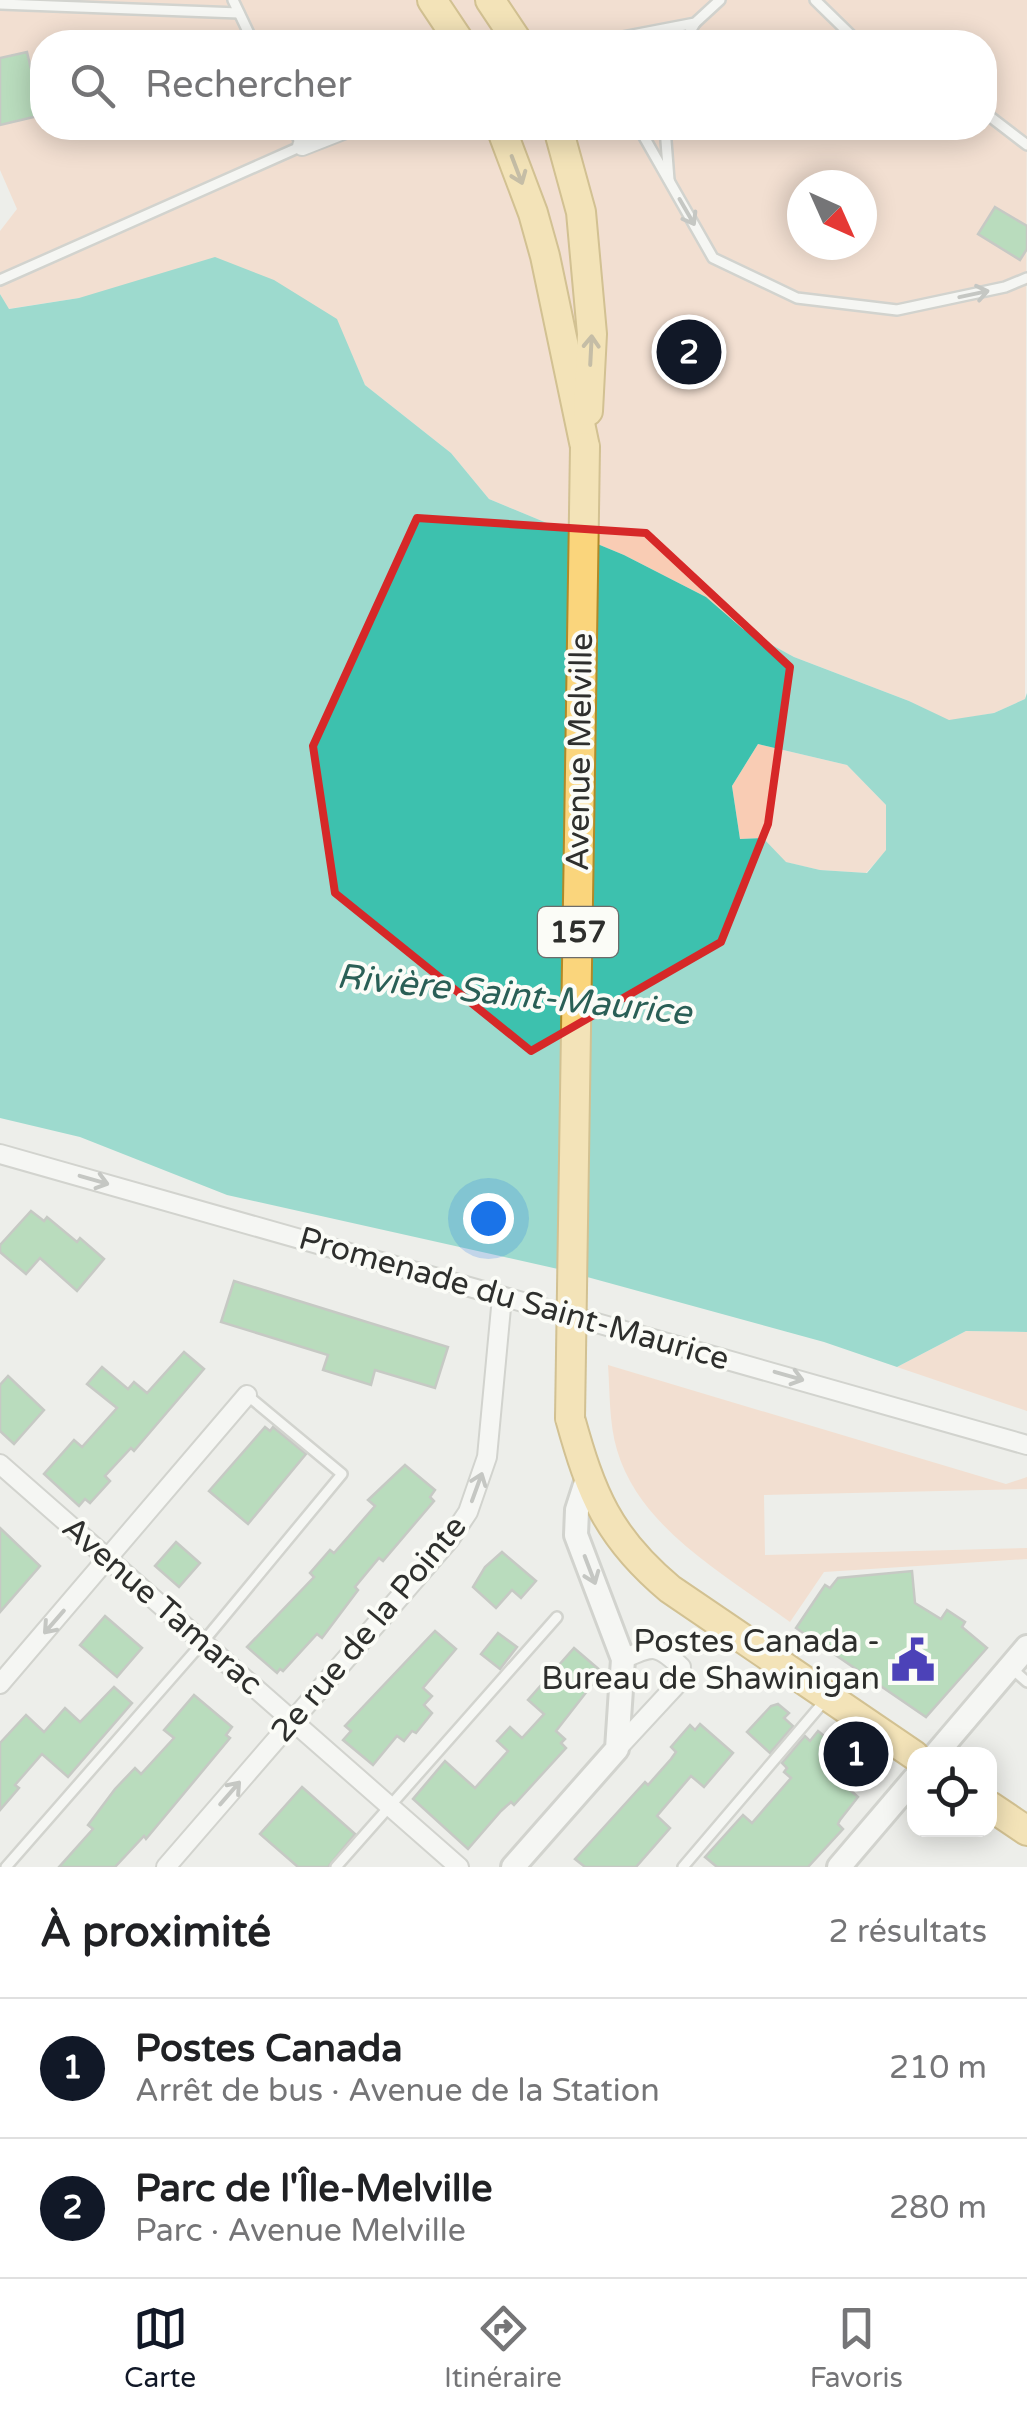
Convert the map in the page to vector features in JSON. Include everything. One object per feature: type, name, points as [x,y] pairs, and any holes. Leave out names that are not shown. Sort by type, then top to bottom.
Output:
[{"type":"main road","points":[[432,0],[452,30]]},
{"type":"main road","points":[[490,0],[510,30]]},
{"type":"main road","name":"Avenue Melville","points":[[505,140],[533,213],[585,447]]},
{"type":"main road","name":"Avenue Melville","points":[[561,140],[581,212],[592,334],[585,447],[570,1418],[587,1479]]},
{"type":"main road","name":"157","points":[[587,1479],[616,1534],[637,1561],[670,1589],[907,1750]]},
{"type":"main road","points":[[997,1811],[1027,1831]]},
{"type":"street","points":[[302,146],[317,140]]},
{"type":"street","name":"Promenade du Saint-Maurice","points":[[0,1154],[1027,1445]]},
{"type":"street","name":"2e rue de la Pointe","points":[[166,1867],[450,1539],[468,1512],[487,1456],[502,1297]]},
{"type":"street","points":[[0,1684],[247,1396]]},
{"type":"street","name":"Avenue Tamarac","points":[[0,1464],[460,1867]]},
{"type":"street","points":[[587,1479],[576,1510],[576,1535],[623,1659],[616,1749]]},
{"type":"street","points":[[513,1867],[680,1681],[680,1667],[664,1650],[650,1647],[623,1659]]},
{"type":"street","points":[[943,1747],[1018,1674],[1027,1647]]},
{"type":"street","points":[[839,1867],[907,1787]]},
{"type":"lane","points":[[232,0],[247,30]]},
{"type":"lane","points":[[691,30],[720,0]]},
{"type":"lane","points":[[815,0],[846,30]]},
{"type":"lane","points":[[0,4],[239,13]]},
{"type":"lane","points":[[662,30],[695,24]]},
{"type":"lane","points":[[997,122],[1027,145]]},
{"type":"lane","points":[[3,279],[302,146],[299,140]]},
{"type":"lane","points":[[645,140],[713,258],[798,298],[898,310],[1005,287],[1027,278]]},
{"type":"lane","points":[[666,140],[670,182]]},
{"type":"lane","points":[[6,1867],[203,1642],[342,1474],[247,1396]]},
{"type":"lane","points":[[336,1867],[557,1617]]},
{"type":"lane","points":[[682,1867],[828,1696]]},
{"type":"highlighted area","points":[[417,518],[646,533],[790,667],[768,824],[721,942],[531,1051],[335,893],[313,746]]},
{"type":"shaded area","points":[[0,0],[1027,0],[1025,699],[994,713],[949,721],[909,701],[794,657],[743,629],[706,597],[624,555],[489,499],[451,453],[365,385],[336,319],[79,298],[8,309],[0,294],[0,231],[17,209],[0,170]]},
{"type":"shaded area","points":[[758,744],[847,765],[886,805],[887,850],[866,873],[820,870],[785,862],[763,838],[740,839],[732,786]]},
{"type":"shaded area","points":[[966,1331],[1027,1332],[1027,1411],[897,1367]]},
{"type":"shaded area","points":[[608,1365],[1006,1484],[1027,1477],[1027,1489],[764,1495],[765,1555],[1027,1548],[1027,1559],[824,1572],[790,1622],[689,1548],[645,1504],[628,1478],[617,1450]]},
{"type":"water","name":"Rivière Saint-Maurice","points":[[215,257],[274,280],[337,319],[365,385],[451,453],[489,499],[624,555],[706,597],[743,629],[794,657],[949,720],[994,713],[1025,699],[1027,693],[1027,1332],[966,1331],[897,1367],[824,1342],[558,1269],[227,1195],[80,1137],[0,1118],[0,294],[9,309],[79,298]],"holes":[[[758,744],[847,765],[886,805],[886,850],[867,873],[820,870],[786,862],[763,838],[740,839],[732,786]]]},
{"type":"building","points":[[27,52],[30,118],[0,125],[0,58]]},
{"type":"building","points":[[995,207],[1027,226],[1027,249],[1020,260],[978,234]]},
{"type":"building","points":[[31,1211],[44,1221],[47,1217],[77,1242],[80,1238],[104,1259],[77,1291],[40,1258],[26,1274],[0,1252],[0,1245]]},
{"type":"building","points":[[234,1281],[448,1347],[435,1388],[375,1370],[371,1385],[323,1370],[328,1355],[221,1322]]},
{"type":"building","points":[[184,1352],[204,1369],[134,1451],[131,1448],[105,1476],[110,1481],[90,1503],[85,1499],[79,1506],[44,1474],[74,1440],[82,1447],[117,1408],[87,1384],[102,1367],[128,1389],[134,1382],[147,1393]]},
{"type":"building","points":[[8,1376],[44,1410],[14,1444],[0,1431],[0,1385]]},
{"type":"building","points":[[265,1427],[270,1431],[273,1427],[306,1454],[248,1524],[209,1491]]},
{"type":"building","points":[[405,1465],[435,1490],[430,1497],[434,1501],[383,1561],[379,1558],[355,1587],[358,1590],[322,1638],[317,1634],[277,1673],[247,1647],[314,1577],[310,1573],[330,1550],[334,1553],[375,1506],[368,1500]]},
{"type":"building","points":[[0,1528],[40,1566],[0,1612]]},
{"type":"building","points":[[176,1542],[200,1563],[179,1587],[155,1566]]},
{"type":"building","points":[[502,1552],[536,1581],[521,1598],[512,1590],[496,1608],[473,1587],[485,1567]]},
{"type":"building","points":[[912,1571],[915,1603],[941,1619],[947,1610],[965,1622],[962,1627],[987,1648],[926,1717],[796,1628],[825,1585],[830,1588],[838,1578]]},
{"type":"building","points":[[105,1616],[142,1648],[117,1677],[80,1645]]},
{"type":"building","points":[[435,1631],[456,1649],[423,1688],[432,1696],[424,1705],[432,1713],[404,1741],[397,1736],[373,1765],[343,1740],[351,1731],[345,1726]]},
{"type":"building","points":[[498,1633],[517,1647],[500,1669],[481,1654]]},
{"type":"building","points":[[574,1648],[602,1672],[556,1731],[565,1739],[561,1743],[566,1748],[468,1849],[413,1799],[445,1761],[475,1788],[508,1751],[497,1741],[510,1727],[522,1738],[544,1714],[528,1700]]},
{"type":"building","points":[[114,1687],[132,1703],[68,1777],[42,1754],[0,1810],[0,1743],[26,1715],[44,1732],[65,1708],[80,1722]]},
{"type":"building","points":[[194,1695],[232,1727],[226,1735],[230,1738],[146,1839],[144,1836],[115,1867],[59,1867],[93,1829],[88,1825],[115,1789],[135,1768],[141,1774],[174,1738],[164,1730]]},
{"type":"building","points":[[778,1704],[789,1713],[784,1718],[793,1726],[770,1753],[747,1732],[771,1706]]},
{"type":"building","points":[[700,1724],[733,1753],[704,1787],[691,1776],[657,1816],[670,1828],[636,1867],[585,1867],[575,1859],[671,1759],[676,1752],[671,1747],[690,1725],[695,1730]]},
{"type":"building","points":[[818,1731],[856,1762],[840,1781],[858,1797],[838,1824],[843,1829],[808,1867],[717,1867],[705,1857],[743,1815],[752,1823],[791,1778],[782,1763],[805,1736],[810,1741]]},
{"type":"building","points":[[302,1787],[355,1834],[328,1867],[298,1867],[260,1834]]},
{"type":"place","name":"Parc de l'Île-Melville","points":[[689,352]]},
{"type":"place","name":"Postes Canada - Bureau de Shawinigan","points":[[913,1660]]},
{"type":"place","name":"Postes Canada","points":[[856,1754]]}]
